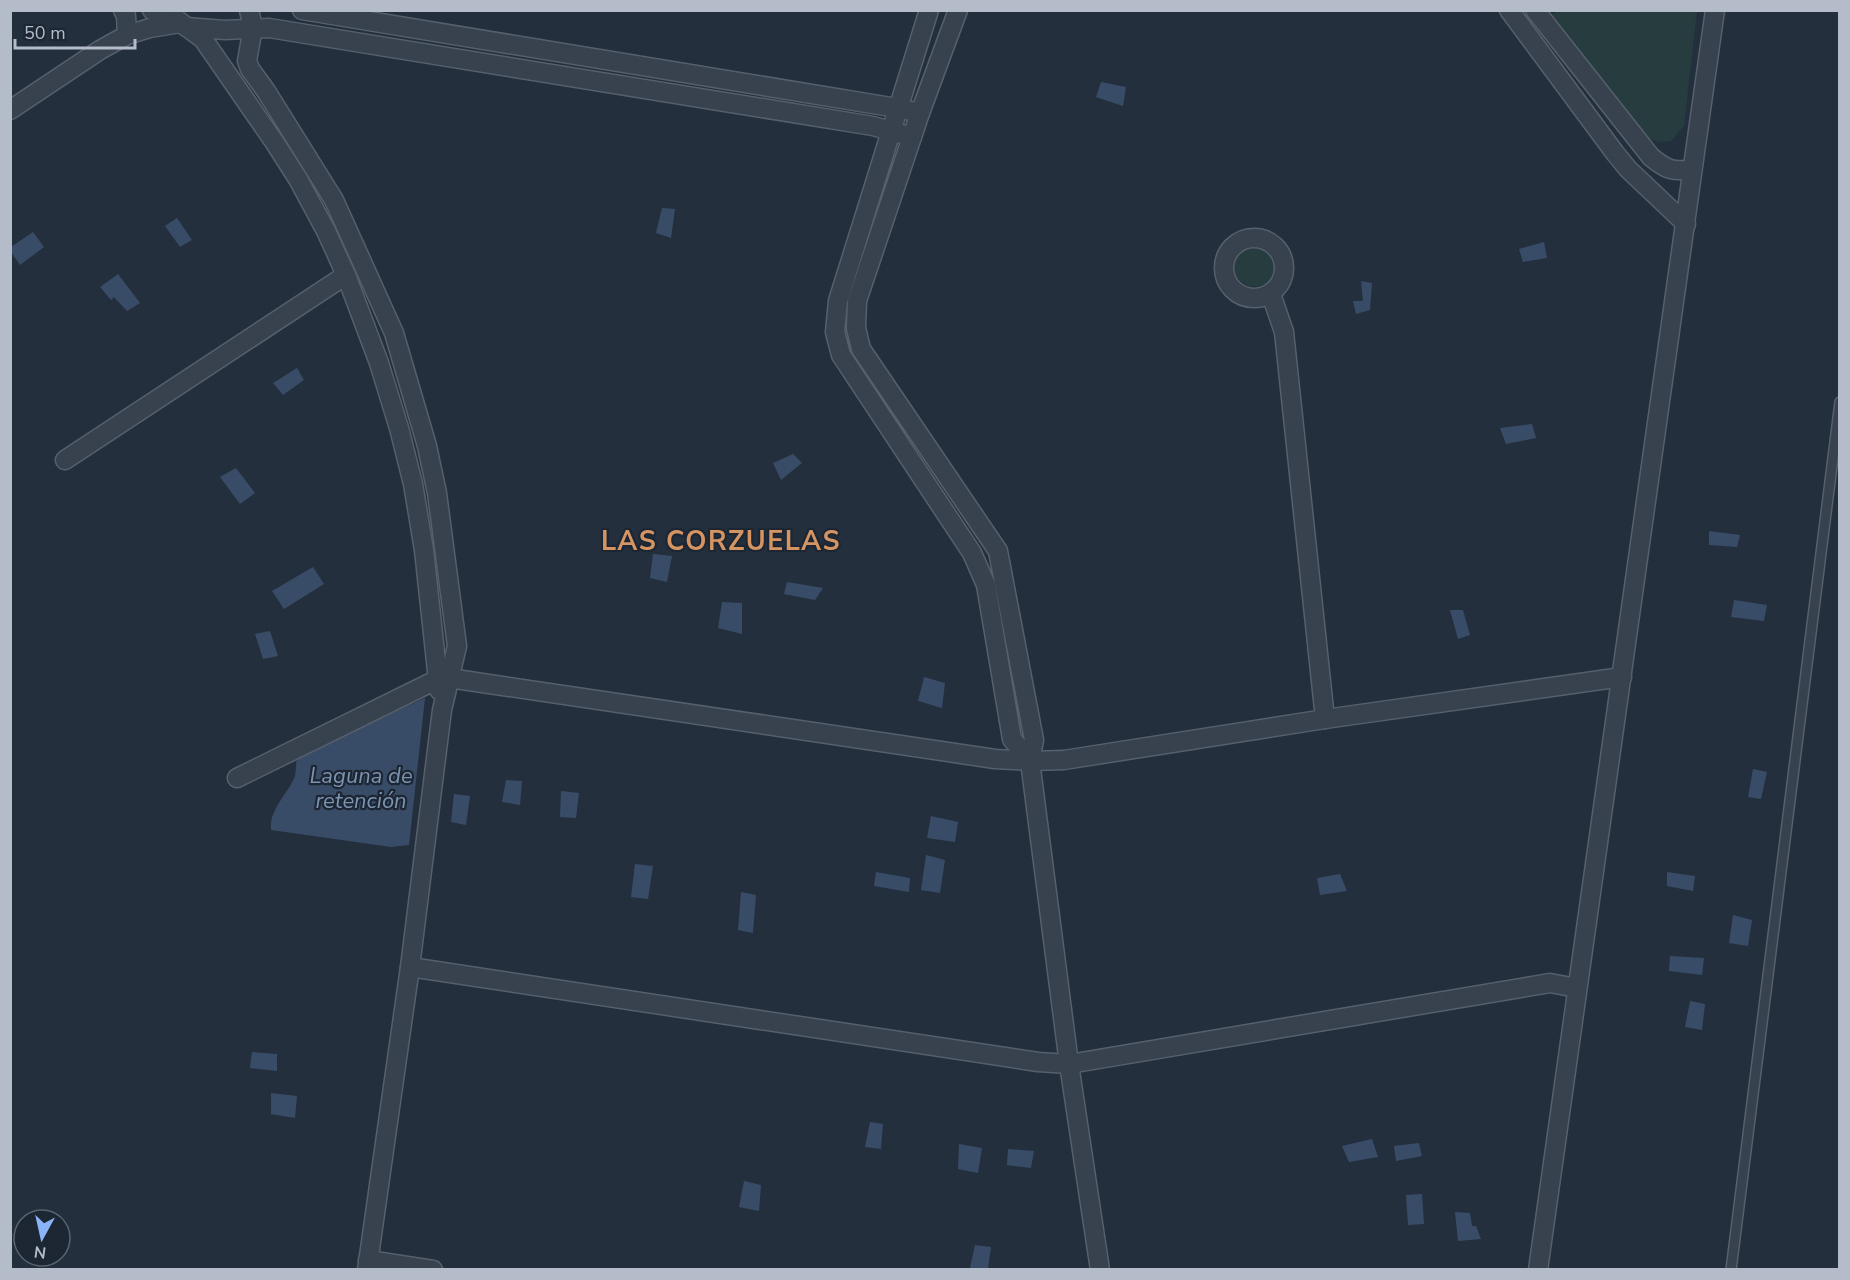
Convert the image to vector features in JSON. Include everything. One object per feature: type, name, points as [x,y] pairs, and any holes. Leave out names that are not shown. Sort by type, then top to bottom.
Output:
[{"type":"street","points":[[123,10],[126,16],[127,35]]},
{"type":"street","points":[[152,10],[178,20],[225,30],[251,19],[293,32],[849,122],[912,137]]},
{"type":"street","points":[[302,10],[920,113]]},
{"type":"street","points":[[929,10],[838,301],[834,332],[841,355],[972,553],[986,585],[1012,739],[1030,762]]},
{"type":"street","points":[[958,10],[920,113],[857,301],[856,328],[861,349],[998,551],[1034,740],[1030,762],[1069,1064],[1100,1269]]},
{"type":"street","points":[[1509,10],[1628,169],[1686,224]]},
{"type":"street","points":[[1535,10],[1651,157],[1665,168],[1674,171],[1691,170]]},
{"type":"street","points":[[1538,1269],[1715,10]]},
{"type":"street","points":[[251,19],[247,61],[250,69],[273,101],[334,200],[394,333],[411,388],[437,493],[457,646],[444,678]]},
{"type":"street","points":[[10,110],[100,50],[127,35],[178,20]]},
{"type":"street","points":[[178,20],[203,39],[275,143],[298,179],[326,231],[346,275],[389,396],[413,484],[444,678],[410,967],[367,1265],[433,1269]]},
{"type":"street","points":[[66,460],[346,275]]},
{"type":"street","points":[[1271,294],[1284,332],[1325,719]]},
{"type":"street","points":[[237,778],[444,678],[995,759],[1030,762],[1064,760],[1325,719],[1622,677]]},
{"type":"street","points":[[410,967],[1014,1058],[1069,1064],[1550,983],[1577,988]]},
{"type":"lane","points":[[1731,1269],[1839,402]]},
{"type":"green space","points":[[1559,10],[1697,11],[1684,126],[1671,141],[1660,142],[1648,138],[1552,15]]},
{"type":"green space","points":[[1250,246],[1267,251],[1275,265],[1273,280],[1266,284],[1253,287],[1243,284],[1230,267],[1234,255]]},
{"type":"water","points":[[1101,82],[1126,87],[1123,106],[1096,97]]},
{"type":"water","points":[[662,208],[675,209],[671,238],[656,233]]},
{"type":"water","points":[[177,218],[192,240],[180,247],[165,226]]},
{"type":"water","points":[[33,232],[44,247],[20,265],[11,252],[11,247]]},
{"type":"water","points":[[1544,242],[1547,258],[1523,262],[1519,249]]},
{"type":"water","points":[[118,274],[140,303],[127,311],[114,297],[111,300],[100,287]]},
{"type":"water","points":[[1361,281],[1372,283],[1370,310],[1356,314],[1353,301],[1363,301]]},
{"type":"water","points":[[297,368],[304,380],[283,395],[273,383]]},
{"type":"water","points":[[1532,424],[1536,438],[1506,444],[1500,428]]},
{"type":"water","points":[[793,454],[802,463],[781,480],[773,463]]},
{"type":"water","points":[[236,468],[255,493],[240,504],[220,477]]},
{"type":"water","points":[[1709,531],[1740,535],[1737,547],[1709,545]]},
{"type":"water","points":[[653,554],[672,556],[667,582],[650,578]]},
{"type":"water","points":[[313,567],[324,584],[284,609],[272,591]]},
{"type":"water","points":[[787,582],[823,588],[815,600],[784,594]]},
{"type":"water","points":[[1734,600],[1767,605],[1764,621],[1731,617]]},
{"type":"water","points":[[722,602],[742,603],[742,634],[718,628]]},
{"type":"water","points":[[1450,610],[1463,610],[1470,635],[1458,639]]},
{"type":"water","points":[[270,631],[278,656],[263,659],[255,634]]},
{"type":"water","points":[[924,677],[945,683],[942,708],[918,701]]},
{"type":"water","name":"Laguna de retención","points":[[425,698],[409,845],[391,847],[271,830],[276,808],[295,776],[297,756]]},
{"type":"water","points":[[1753,769],[1767,772],[1761,799],[1748,797]]},
{"type":"water","points":[[506,780],[522,781],[520,805],[502,802]]},
{"type":"water","points":[[561,791],[579,793],[576,818],[560,817]]},
{"type":"water","points":[[454,794],[470,796],[466,825],[451,822]]},
{"type":"water","points":[[931,816],[958,822],[955,842],[927,838]]},
{"type":"water","points":[[926,855],[945,860],[940,893],[921,890]]},
{"type":"water","points":[[635,864],[653,866],[648,899],[631,897]]},
{"type":"water","points":[[876,872],[910,878],[909,892],[874,886]]},
{"type":"water","points":[[1667,872],[1695,876],[1693,891],[1667,886]]},
{"type":"water","points":[[1340,874],[1347,891],[1320,895],[1317,878]]},
{"type":"water","points":[[741,892],[756,895],[753,933],[738,930]]},
{"type":"water","points":[[1733,915],[1752,920],[1748,946],[1729,943]]},
{"type":"water","points":[[1670,956],[1704,958],[1702,975],[1669,971]]},
{"type":"water","points":[[1690,1001],[1705,1004],[1702,1030],[1685,1027]]},
{"type":"water","points":[[252,1052],[277,1054],[277,1071],[250,1068]]},
{"type":"water","points":[[271,1093],[297,1096],[295,1118],[271,1114]]},
{"type":"water","points":[[870,1122],[883,1124],[881,1149],[865,1147]]},
{"type":"water","points":[[1372,1139],[1378,1157],[1349,1162],[1342,1146]]},
{"type":"water","points":[[1419,1143],[1422,1156],[1396,1161],[1394,1146]]},
{"type":"water","points":[[959,1144],[982,1148],[978,1173],[958,1169]]},
{"type":"water","points":[[1008,1149],[1034,1151],[1031,1168],[1007,1165]]},
{"type":"water","points":[[744,1181],[761,1185],[759,1211],[739,1207]]},
{"type":"water","points":[[1422,1194],[1424,1224],[1408,1225],[1406,1195]]},
{"type":"water","points":[[1455,1212],[1470,1213],[1472,1226],[1476,1226],[1481,1239],[1458,1241]]},
{"type":"water","points":[[975,1245],[991,1247],[988,1269],[970,1268]]},
{"type":"district","name":"LAS CORZUELAS","points":[[721,541]]}]
